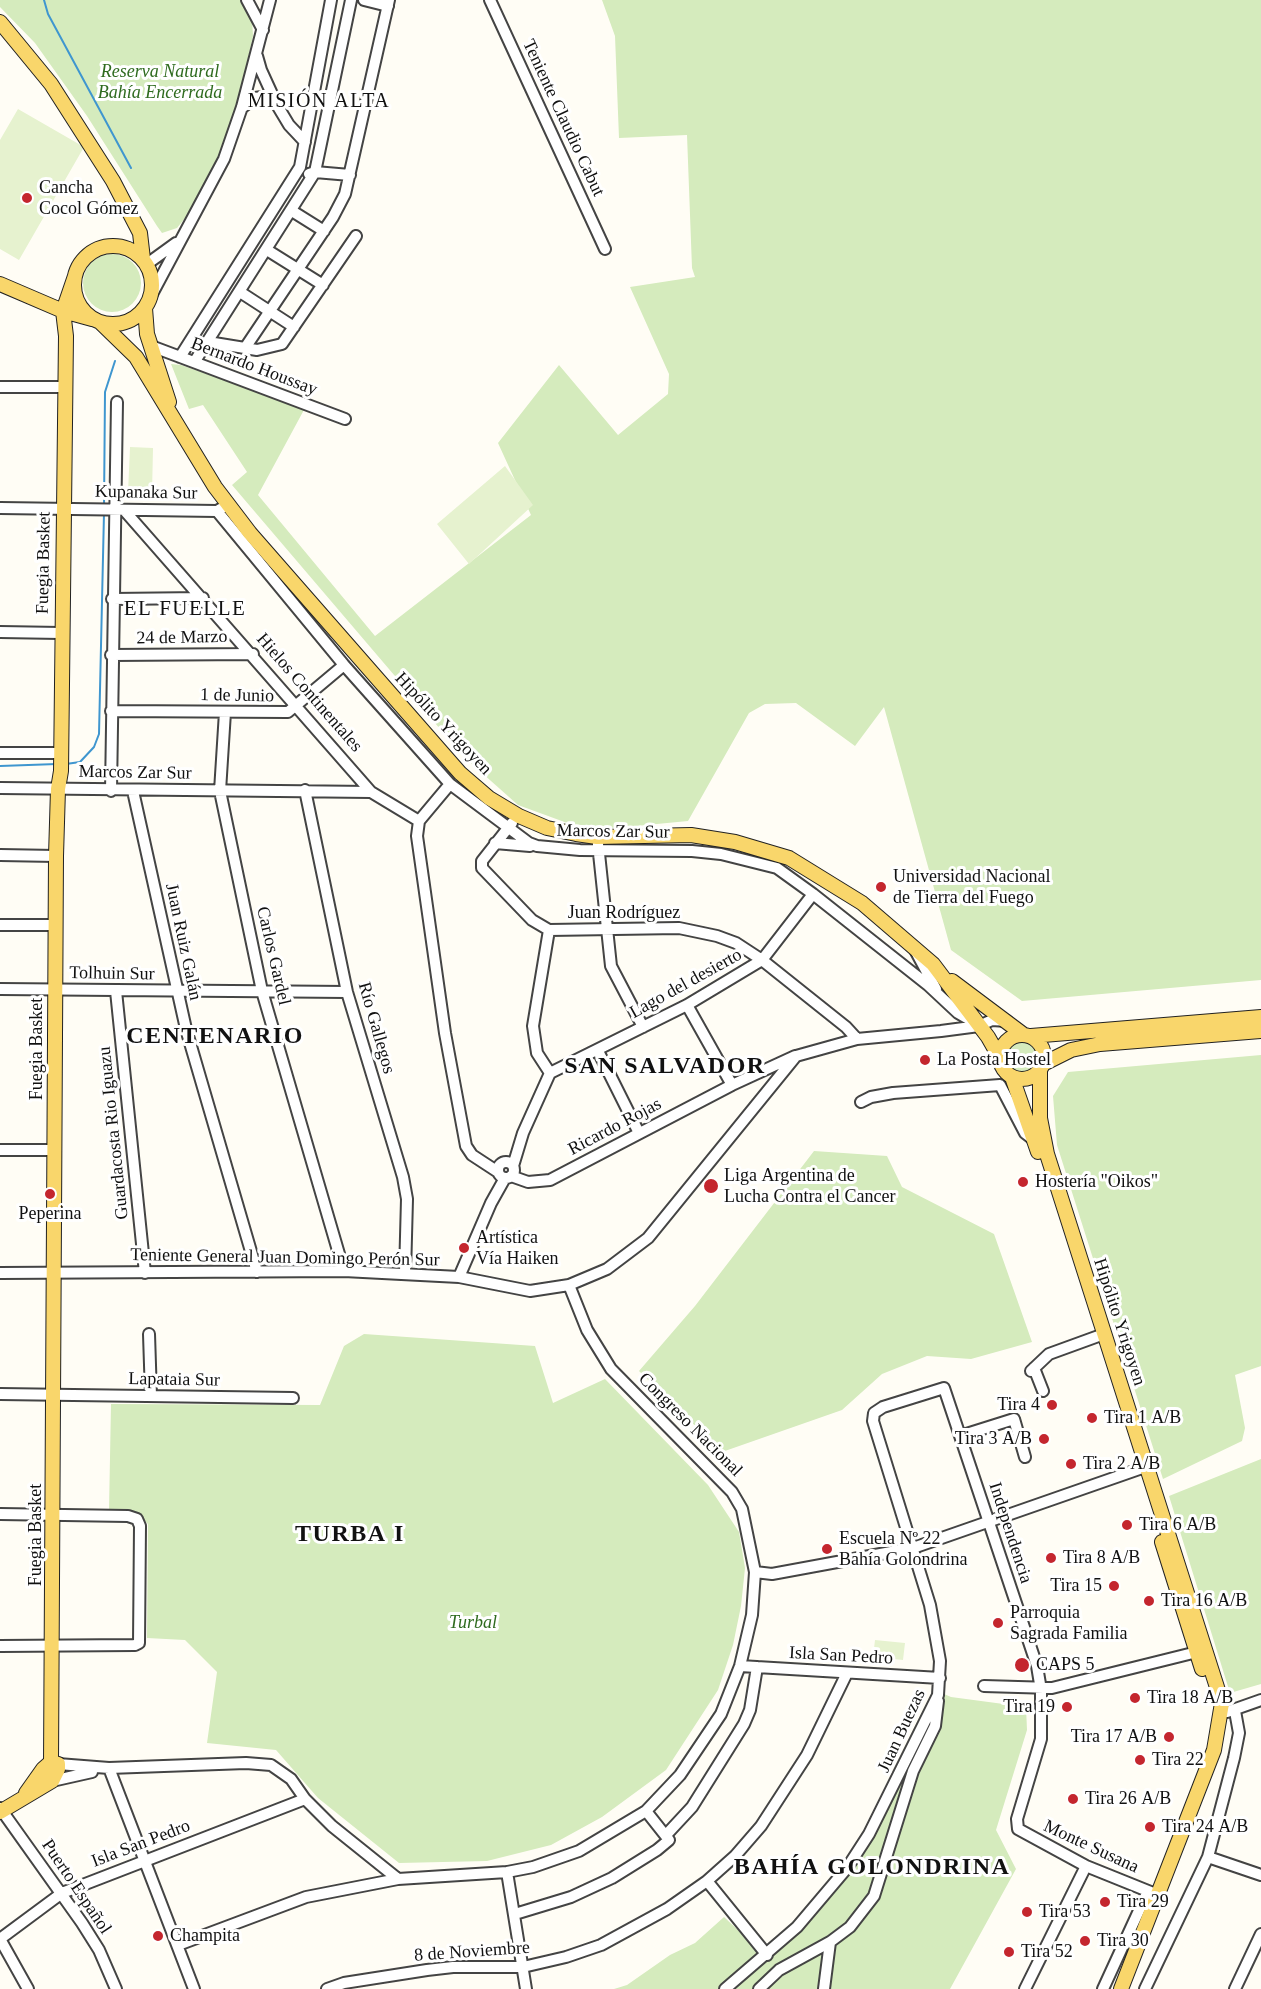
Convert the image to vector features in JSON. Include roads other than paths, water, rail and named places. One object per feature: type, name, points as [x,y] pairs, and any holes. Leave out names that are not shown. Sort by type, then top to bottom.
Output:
[{"type":"main road","points":[[0,22],[51,84],[107,171],[140,233],[145,262],[151,274],[145,323],[174,415]]},
{"type":"main road","points":[[68,313],[75,276],[86,257],[104,247],[125,248],[145,262]]},
{"type":"main road","points":[[75,276],[74,287],[81,307],[131,351],[174,415]]},
{"type":"main road","points":[[0,287],[68,313],[98,321],[123,323],[148,302]]},
{"type":"main road","name":"Fuegia Basket","points":[[48,1779],[54,1763],[56,925],[58,789],[61,771],[62,509],[68,313]]},
{"type":"main road","name":"Hipólito Yrigoyen","points":[[174,415],[222,507],[460,773],[489,798],[519,816],[598,844],[691,835],[772,852],[789,858],[842,889],[910,942],[943,975],[1027,1036]]},
{"type":"main road","name":"Hipólito Yrigoyen","points":[[943,975],[999,1058]]},
{"type":"main road","points":[[1261,1017],[1009,1038],[1000,1051],[999,1058],[1007,1079],[1024,1079],[1071,1050],[1100,1044],[1261,1031]]},
{"type":"main road","points":[[1027,1036],[1043,1051],[1042,1067]]},
{"type":"main road","name":"Hipólito Yrigoyen","points":[[1042,1067],[1040,1118],[1047,1154],[1100,1335]]},
{"type":"main road","name":"Hipólito Yrigoyen","points":[[1007,1079],[1035,1141],[1222,1703],[1228,1712],[1120,1988]]},
{"type":"main road","name":"Hipólito Yrigoyen","points":[[1120,1988],[1151,1892],[1204,1757],[1213,1724],[1212,1700],[1144,1467]]},
{"type":"main road","points":[[1,1810],[48,1779]]},
{"type":"street","points":[[247,0],[263,30]]},
{"type":"street","points":[[148,302],[224,159],[242,107],[270,0]]},
{"type":"street","points":[[180,357],[300,167],[331,0]]},
{"type":"street","points":[[195,361],[315,172],[351,0]]},
{"type":"street","points":[[245,348],[340,205],[350,175],[388,3],[364,0]]},
{"type":"street","name":"Teniente Claudio Cabut","points":[[490,0],[605,249]]},
{"type":"street","points":[[257,52],[261,70],[277,105],[289,125],[305,142]]},
{"type":"street","points":[[242,107],[255,98],[262,98],[277,105]]},
{"type":"street","points":[[309,124],[316,120],[325,128]]},
{"type":"street","points":[[300,167],[305,174],[315,172],[350,175]]},
{"type":"street","points":[[292,211],[324,231]]},
{"type":"street","points":[[145,262],[166,253],[186,232]]},
{"type":"street","points":[[208,342],[245,348],[274,348],[282,344],[356,236]]},
{"type":"street","points":[[267,250],[323,285]]},
{"type":"street","points":[[240,292],[294,327]]},
{"type":"street","name":"Bernardo Houssay","points":[[151,346],[345,419]]},
{"type":"street","points":[[0,387],[65,387]]},
{"type":"street","points":[[111,791],[111,509],[117,402]]},
{"type":"street","name":"Kupanaka Sur","points":[[0,508],[222,507]]},
{"type":"street","name":"Marcos Zar Sur","points":[[222,507],[344,664],[450,784],[508,828],[537,846],[598,844],[672,849],[721,855],[777,868],[938,993],[958,1013],[979,1026]]},
{"type":"street","name":"Hielos Continentales","points":[[111,509],[203,598],[371,792]]},
{"type":"street","points":[[112,599],[203,598]]},
{"type":"street","points":[[0,632],[61,633]]},
{"type":"street","name":"24 de Marzo","points":[[111,655],[253,654]]},
{"type":"street","name":"1 de Junio","points":[[111,711],[282,713],[297,706],[344,664]]},
{"type":"street","name":"Carlos Gardel","points":[[225,712],[220,791],[262,991],[344,1271]]},
{"type":"street","points":[[0,753],[60,753]]},
{"type":"street","points":[[450,784],[419,821],[417,836],[445,1033],[466,1146],[472,1155],[505,1170]]},
{"type":"street","name":"Marcos Zar Sur","points":[[0,788],[111,791],[371,792],[419,821]]},
{"type":"street","name":"Río Gallegos","points":[[305,790],[347,992],[403,1177],[407,1199],[405,1274]]},
{"type":"street","name":"Juan Ruiz Galán","points":[[134,791],[177,991],[257,1272]]},
{"type":"street","name":"Juan Rodríguez","points":[[519,816],[482,861],[484,873],[532,920],[549,930],[679,928],[699,930],[736,943],[762,960],[846,1027],[857,1039]]},
{"type":"street","points":[[495,843],[537,846]]},
{"type":"street","points":[[598,844],[611,966],[643,1027]]},
{"type":"street","points":[[0,855],[57,856]]},
{"type":"street","name":"Lago del desierto","points":[[550,1073],[598,1052],[687,1005],[762,960],[813,894]]},
{"type":"street","points":[[0,925],[56,925]]},
{"type":"street","points":[[459,1277],[550,1073],[537,1053],[533,1026],[549,930]]},
{"type":"street","points":[[910,942],[938,993]]},
{"type":"street","name":"Tolhuin Sur","points":[[0,989],[347,992]]},
{"type":"street","name":"Guardacosta Rio Iguazu","points":[[116,991],[145,1273]]},
{"type":"street","points":[[687,1005],[732,1085]]},
{"type":"street","points":[[951,1030],[958,1020],[958,1013]]},
{"type":"street","points":[[796,1056],[823,1046],[857,1039],[951,1030],[979,1026],[992,1020],[1007,1021]]},
{"type":"street","points":[[598,1052],[639,1133]]},
{"type":"street","name":"Teniente General Juan Domingo Perón Sur","points":[[0,1273],[344,1271],[459,1277],[531,1291],[569,1285],[607,1269],[648,1238],[796,1056]]},
{"type":"street","name":"Ricardo Rojas","points":[[505,1170],[528,1182],[550,1180],[732,1085],[796,1056]]},
{"type":"street","points":[[861,1102],[871,1097],[893,1093],[1007,1079]]},
{"type":"street","points":[[0,1150],[55,1150]]},
{"type":"street","name":"Congreso Nacional","points":[[178,1945],[300,1899],[398,1879],[507,1872],[533,1867],[579,1851],[646,1811],[680,1775],[721,1714],[740,1666],[752,1615],[755,1572],[746,1522],[732,1492],[611,1369],[587,1330],[569,1285]]},
{"type":"street","points":[[149,1334],[151,1396]]},
{"type":"street","points":[[1043,1391],[1032,1369],[1049,1354],[1100,1335]]},
{"type":"street","name":"Juan Buezas","points":[[725,1989],[767,1955],[822,1901],[869,1834],[938,1695],[940,1678],[930,1605],[873,1421],[874,1413],[883,1407],[944,1388]]},
{"type":"street","name":"Independencia","points":[[944,1388],[1037,1666],[1041,1690],[1041,1739],[1017,1820],[1018,1829]]},
{"type":"street","name":"Lapataia Sur","points":[[0,1394],[293,1398]]},
{"type":"street","points":[[960,1436],[1014,1419],[1026,1457]]},
{"type":"street","points":[[755,1572],[772,1574],[914,1548],[1144,1467]]},
{"type":"street","points":[[0,1514],[129,1516],[137,1519],[140,1526],[139,1643],[135,1645],[0,1646]]},
{"type":"street","points":[[984,1686],[1041,1690],[1197,1653]]},
{"type":"street","name":"Isla San Pedro","points":[[740,1666],[940,1678]]},
{"type":"street","points":[[666,1835],[692,1807],[744,1724],[750,1710],[757,1667]]},
{"type":"street","name":"8 de Noviembre","points":[[327,1989],[344,1983],[453,1967],[523,1967],[566,1957],[601,1945],[667,1909],[707,1881],[741,1849],[785,1793],[807,1755],[847,1673]]},
{"type":"street","points":[[759,1989],[779,1970],[830,1942],[864,1911],[881,1880],[913,1771],[935,1726],[938,1695]]},
{"type":"street","points":[[1145,1989],[1208,1857],[1239,1733],[1228,1712],[1261,1700]]},
{"type":"street","points":[[54,1763],[109,1768],[261,1763],[281,1770],[332,1826],[398,1879]]},
{"type":"street","points":[[48,1779],[109,1768]]},
{"type":"street","points":[[109,1768],[194,1989]]},
{"type":"street","name":"Isla San Pedro","points":[[0,1939],[62,1893],[305,1799]]},
{"type":"street","name":"Puerto Español","points":[[1,1810],[62,1893],[99,1950],[116,1989]]},
{"type":"street","points":[[515,1914],[571,1897],[612,1878],[669,1840],[646,1811]]},
{"type":"street","name":"Monte Susana","points":[[1018,1829],[1086,1866],[1151,1892]]},
{"type":"street","points":[[1208,1857],[1261,1875]]},
{"type":"street","points":[[1025,1989],[1086,1866]]},
{"type":"street","points":[[507,1872],[526,1989]]},
{"type":"street","points":[[707,1881],[767,1955]]},
{"type":"street","points":[[1102,1989],[1151,1892]]},
{"type":"street","points":[[1235,1989],[1261,1934]]},
{"type":"street","points":[[0,1939],[28,1989]]},
{"type":"street","points":[[824,1989],[830,1942]]},
{"type":"waterway","points":[[44,0],[48,14],[131,168]]},
{"type":"waterway","points":[[104,507],[105,392],[115,361]]},
{"type":"waterway","points":[[66,764],[80,762],[94,747],[99,734],[104,513]]},
{"type":"waterway","points":[[0,766],[57,764]]},
{"type":"place","name":"Cancha Cocol Gómez","points":[[27,198]]},
{"type":"place","name":"Universidad Nacional de Tierra del Fuego","points":[[881,887]]},
{"type":"place","name":"La Posta Hostel","points":[[925,1060]]},
{"type":"place","name":"Hostería \"Oikos\"","points":[[1023,1182]]},
{"type":"place","name":"Liga Argentina de Lucha Contra el Cancer","points":[[711,1186]]},
{"type":"place","name":"Peperina","points":[[50,1194]]},
{"type":"place","name":"Artística Vía Haiken","points":[[464,1248]]},
{"type":"place","name":"Tira 4","points":[[1052,1405]]},
{"type":"place","name":"Tira 1 A/B","points":[[1092,1418]]},
{"type":"place","name":"Tira 3 A/B","points":[[1044,1439]]},
{"type":"place","name":"Tira 2 A/B","points":[[1071,1464]]},
{"type":"place","name":"Tira 6 A/B","points":[[1127,1525]]},
{"type":"place","name":"Escuela Nº 22 Bahía Golondrina","points":[[827,1549]]},
{"type":"place","name":"Tira 8 A/B","points":[[1051,1558]]},
{"type":"place","name":"Tira 15","points":[[1114,1586]]},
{"type":"place","name":"Tira 16 A/B","points":[[1149,1601]]},
{"type":"place","name":"Parroquia Sagrada Familia","points":[[998,1623]]},
{"type":"place","name":"CAPS 5","points":[[1022,1665]]},
{"type":"place","name":"Tira 18 A/B","points":[[1135,1698]]},
{"type":"place","name":"Tira 19","points":[[1067,1707]]},
{"type":"place","name":"Tira 17 A/B","points":[[1169,1737]]},
{"type":"place","name":"Tira 22","points":[[1140,1760]]},
{"type":"place","name":"Tira 26 A/B","points":[[1073,1799]]},
{"type":"place","name":"Tira 24 A/B","points":[[1150,1827]]},
{"type":"place","name":"Tira 29","points":[[1105,1902]]},
{"type":"place","name":"Tira 53","points":[[1027,1912]]},
{"type":"place","name":"Champita","points":[[158,1936]]},
{"type":"place","name":"Tira 30","points":[[1085,1941]]},
{"type":"place","name":"Tira 52","points":[[1009,1952]]},
{"type":"district","name":"MISIÓN ALTA","points":[[319,102]]},
{"type":"district","name":"EL FUELLE","points":[[185,609]]},
{"type":"district","name":"CENTENARIO","points":[[215,1037]]},
{"type":"district","name":"SAN SALVADOR","points":[[665,1067]]},
{"type":"district","name":"TURBA I","points":[[350,1535]]},
{"type":"district","name":"BAHÍA GOLONDRINA","points":[[872,1868]]},
{"type":"park label","name":"Reserva Natural Bahía Encerrada","points":[[160,82]]},
{"type":"park label","name":"Turbal","points":[[473,1623]]}]
